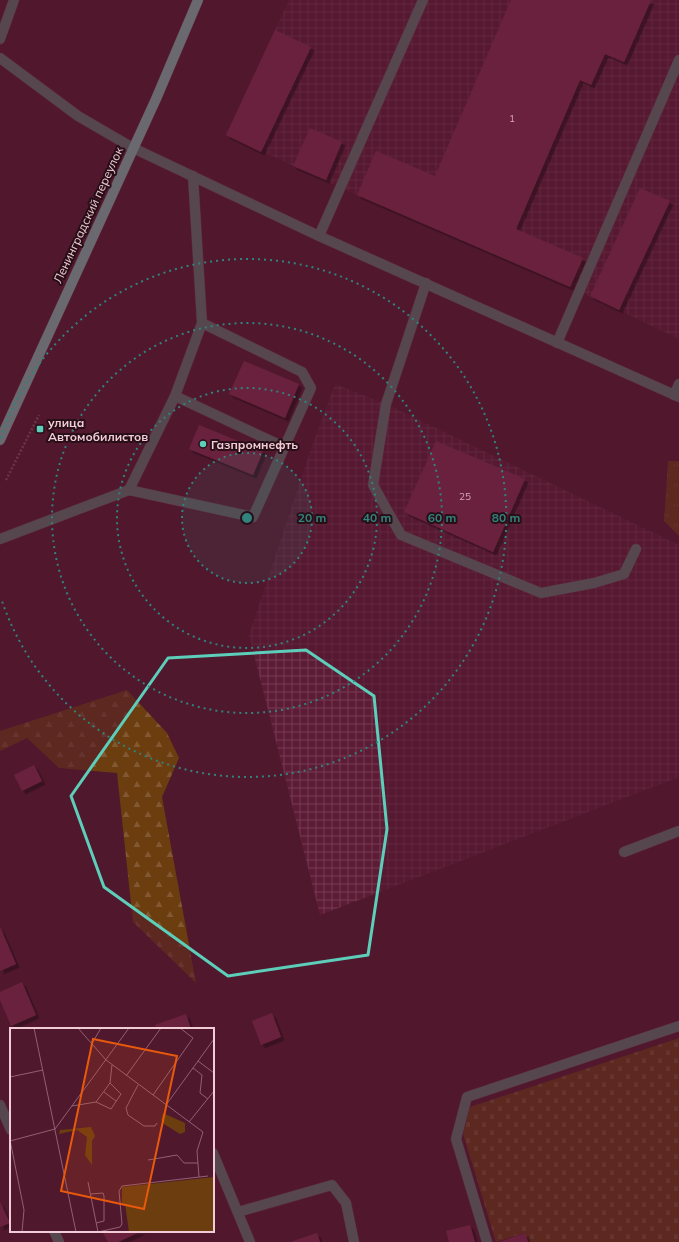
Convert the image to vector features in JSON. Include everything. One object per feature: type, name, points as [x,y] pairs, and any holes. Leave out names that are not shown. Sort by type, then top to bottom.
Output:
[{"type":"main road","name":"Ленинградский переулок","points":[[0,440],[156,99],[198,0]]},
{"type":"street","points":[[0,39],[14,0]]},
{"type":"street","points":[[319,236],[423,0]]},
{"type":"street","points":[[0,58],[78,116],[133,148],[319,236],[676,396],[679,384]]},
{"type":"street","points":[[557,343],[679,60]]},
{"type":"street","points":[[129,490],[175,396],[202,322],[193,176]]},
{"type":"street","points":[[426,284],[386,404],[373,485],[401,535],[541,593],[594,583],[624,574],[636,549]]},
{"type":"street","points":[[0,539],[129,490],[254,517],[311,388],[302,372],[202,322]]},
{"type":"street","points":[[175,396],[284,447]]},
{"type":"street","points":[[624,852],[679,831]]},
{"type":"street","points":[[487,1242],[456,1139],[467,1097],[679,1026]]},
{"type":"street","points":[[0,1104],[10,1128]]},
{"type":"street","points":[[214,1155],[250,1242]]},
{"type":"street","points":[[238,1212],[332,1185],[346,1203],[354,1242]]},
{"type":"street","points":[[54,1232],[59,1242]]},
{"type":"path","points":[[6,480],[39,415]]},
{"type":"highlighted area","points":[[306,650],[374,696],[387,829],[368,955],[228,976],[104,887],[71,796],[168,658]]},
{"type":"shaded area","points":[[289,0],[679,0],[679,339],[570,287],[357,195],[226,135]]},
{"type":"shaded area","points":[[335,384],[386,404],[679,545],[679,777],[320,915],[249,635],[311,449]]},
{"type":"green space","points":[[668,461],[679,461],[679,536],[664,521]]},
{"type":"green space","points":[[127,690],[167,733],[179,758],[162,797],[196,983],[133,922],[117,773],[59,768],[27,738],[0,751],[0,731]]},
{"type":"green space","points":[[679,1038],[679,1242],[528,1242],[524,1233],[496,1242],[463,1134],[470,1107]]},
{"type":"building","points":[[511,0],[651,0],[624,62],[605,54],[591,85],[580,80],[516,229],[583,258],[570,287],[357,195],[376,151],[435,176]]},
{"type":"building","points":[[275,30],[311,47],[261,152],[226,135]]},
{"type":"building","points":[[310,128],[342,142],[326,180],[293,166]]},
{"type":"building","points":[[640,188],[670,201],[619,310],[590,296]]},
{"type":"building","points":[[244,361],[299,384],[285,418],[229,394]]},
{"type":"building","points":[[199,425],[263,451],[253,475],[189,449]]},
{"type":"building","points":[[436,441],[525,479],[493,552],[404,512]]},
{"type":"building","points":[[34,765],[42,781],[22,791],[14,775]]},
{"type":"building","points":[[0,927],[16,964],[0,971]]},
{"type":"building","points":[[22,982],[36,1015],[11,1026],[0,1000],[0,992]]},
{"type":"building","points":[[272,1013],[281,1037],[261,1045],[252,1021]]},
{"type":"building","points":[[186,1014],[191,1028],[156,1028],[155,1025]]},
{"type":"building","points":[[0,1202],[10,1223],[0,1227]]},
{"type":"building","points":[[470,1225],[475,1242],[449,1242],[446,1231]]},
{"type":"building","points":[[103,1232],[140,1232],[118,1242],[108,1242]]},
{"type":"building","points":[[317,1233],[320,1242],[290,1242]]},
{"type":"building","points":[[525,1233],[528,1242],[499,1242]]},
{"type":"place","name":"улица Автомобилистов","points":[[40,429]]},
{"type":"place","name":"Газпромнефть","points":[[203,444]]}]
